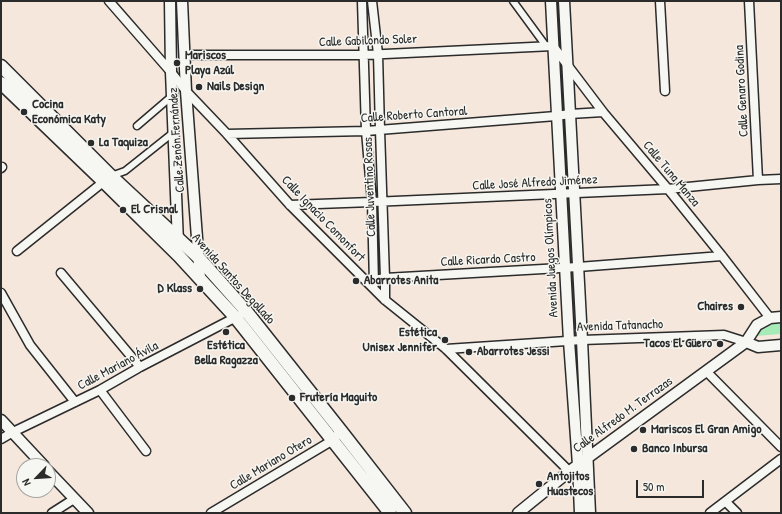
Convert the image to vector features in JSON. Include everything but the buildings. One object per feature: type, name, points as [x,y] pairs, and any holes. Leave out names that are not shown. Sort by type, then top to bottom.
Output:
[{"type":"main road","name":"Avenida Santos Degollado","points":[[2,69],[108,179],[200,278],[241,314],[341,431],[405,513]]},
{"type":"main road","name":"Avenida Santos Degollado","points":[[1,83],[199,258],[332,440],[390,513]]},
{"type":"street","name":"Calle Ignacio Comonfort","points":[[109,1],[186,91],[227,134],[290,205],[385,300],[446,349],[569,471]]},
{"type":"street","name":"Calle Zenón Fernández","points":[[170,1],[171,72],[179,256]]},
{"type":"street","name":"Calle Zenón Fernández","points":[[182,1],[186,91],[200,278]]},
{"type":"street","name":"Calle Juventino Rosas","points":[[362,1],[366,130],[372,202],[374,289]]},
{"type":"street","name":"Calle Juventino Rosas","points":[[372,1],[378,54],[385,300]]},
{"type":"street","points":[[513,1],[549,46]]},
{"type":"street","name":"Avenida Juegos Olímpicos","points":[[550,1],[549,46],[556,116],[580,513]]},
{"type":"street","name":"Avenida Juegos Olímpicos","points":[[564,1],[590,513]]},
{"type":"street","points":[[660,1],[664,91]]},
{"type":"street","name":"Calle Genaro Godina","points":[[750,1],[758,180]]},
{"type":"street","name":"Calle Gabilondo Soler","points":[[184,55],[364,55],[549,46]]},
{"type":"street","name":"Calle Tuna Manza","points":[[549,46],[668,189],[770,318]]},
{"type":"street","points":[[137,126],[172,96]]},
{"type":"street","name":"Calle Roberto Cantoral","points":[[227,134],[380,130],[603,112]]},
{"type":"street","points":[[17,251],[108,179],[125,170],[174,132]]},
{"type":"street","name":"Calle José Alfredo Jiménez","points":[[290,205],[668,189],[781,179]]},
{"type":"street","name":"Calle Ricardo Castro","points":[[374,280],[385,278],[565,268],[722,256]]},
{"type":"street","points":[[61,273],[140,367]]},
{"type":"street","points":[[1,293],[30,345],[76,402]]},
{"type":"street","name":"Calle Mariano Ávila","points":[[1,439],[100,390],[140,367],[241,314]]},
{"type":"street","points":[[746,342],[756,326],[770,318],[781,317]]},
{"type":"street","name":"Avenida Tatanacho","points":[[446,349],[582,340],[724,335],[758,347],[781,345]]},
{"type":"street","name":"Calle Alfredo M. Terrazas","points":[[518,513],[569,471],[746,342]]},
{"type":"street","points":[[706,370],[781,447]]},
{"type":"street","points":[[100,390],[146,451]]},
{"type":"street","points":[[1,420],[37,458]]},
{"type":"street","name":"Calle Mariano Otero","points":[[211,513],[332,440],[341,431]]},
{"type":"street","points":[[710,513],[781,459]]},
{"type":"street","points":[[56,480],[88,513]]},
{"type":"street","points":[[52,513],[74,499]]},
{"type":"street","points":[[726,502],[737,513]]},
{"type":"green space","points":[[781,318],[781,334],[756,336],[763,326]]},
{"type":"place","name":"Mariscos Playa Azúl","points":[[177,63]]},
{"type":"place","name":"Nails Design","points":[[199,87]]},
{"type":"place","name":"Cocina Económica Katy","points":[[24,112]]},
{"type":"place","name":"La Taquiza","points":[[91,143]]},
{"type":"place","name":"El Crisnal","points":[[123,210]]},
{"type":"place","name":"Abarrotes Anita","points":[[356,281]]},
{"type":"place","name":"D Klass","points":[[200,289]]},
{"type":"place","name":"Chaires","points":[[741,307]]},
{"type":"place","name":"Estética Bella Ragazza","points":[[226,332]]},
{"type":"place","name":"Estética Unisex Jennifer","points":[[445,340]]},
{"type":"place","name":"Tacos El Güero","points":[[720,344]]},
{"type":"place","name":"Abarrotes Jessi","points":[[469,352]]},
{"type":"place","name":"Frutería Maguito","points":[[292,398]]},
{"type":"place","name":"Mariscos El Gran Amigo","points":[[643,430]]},
{"type":"place","name":"Banco Inbursa","points":[[634,449]]},
{"type":"place","name":"Antojitos Huastecos","points":[[539,484]]}]
